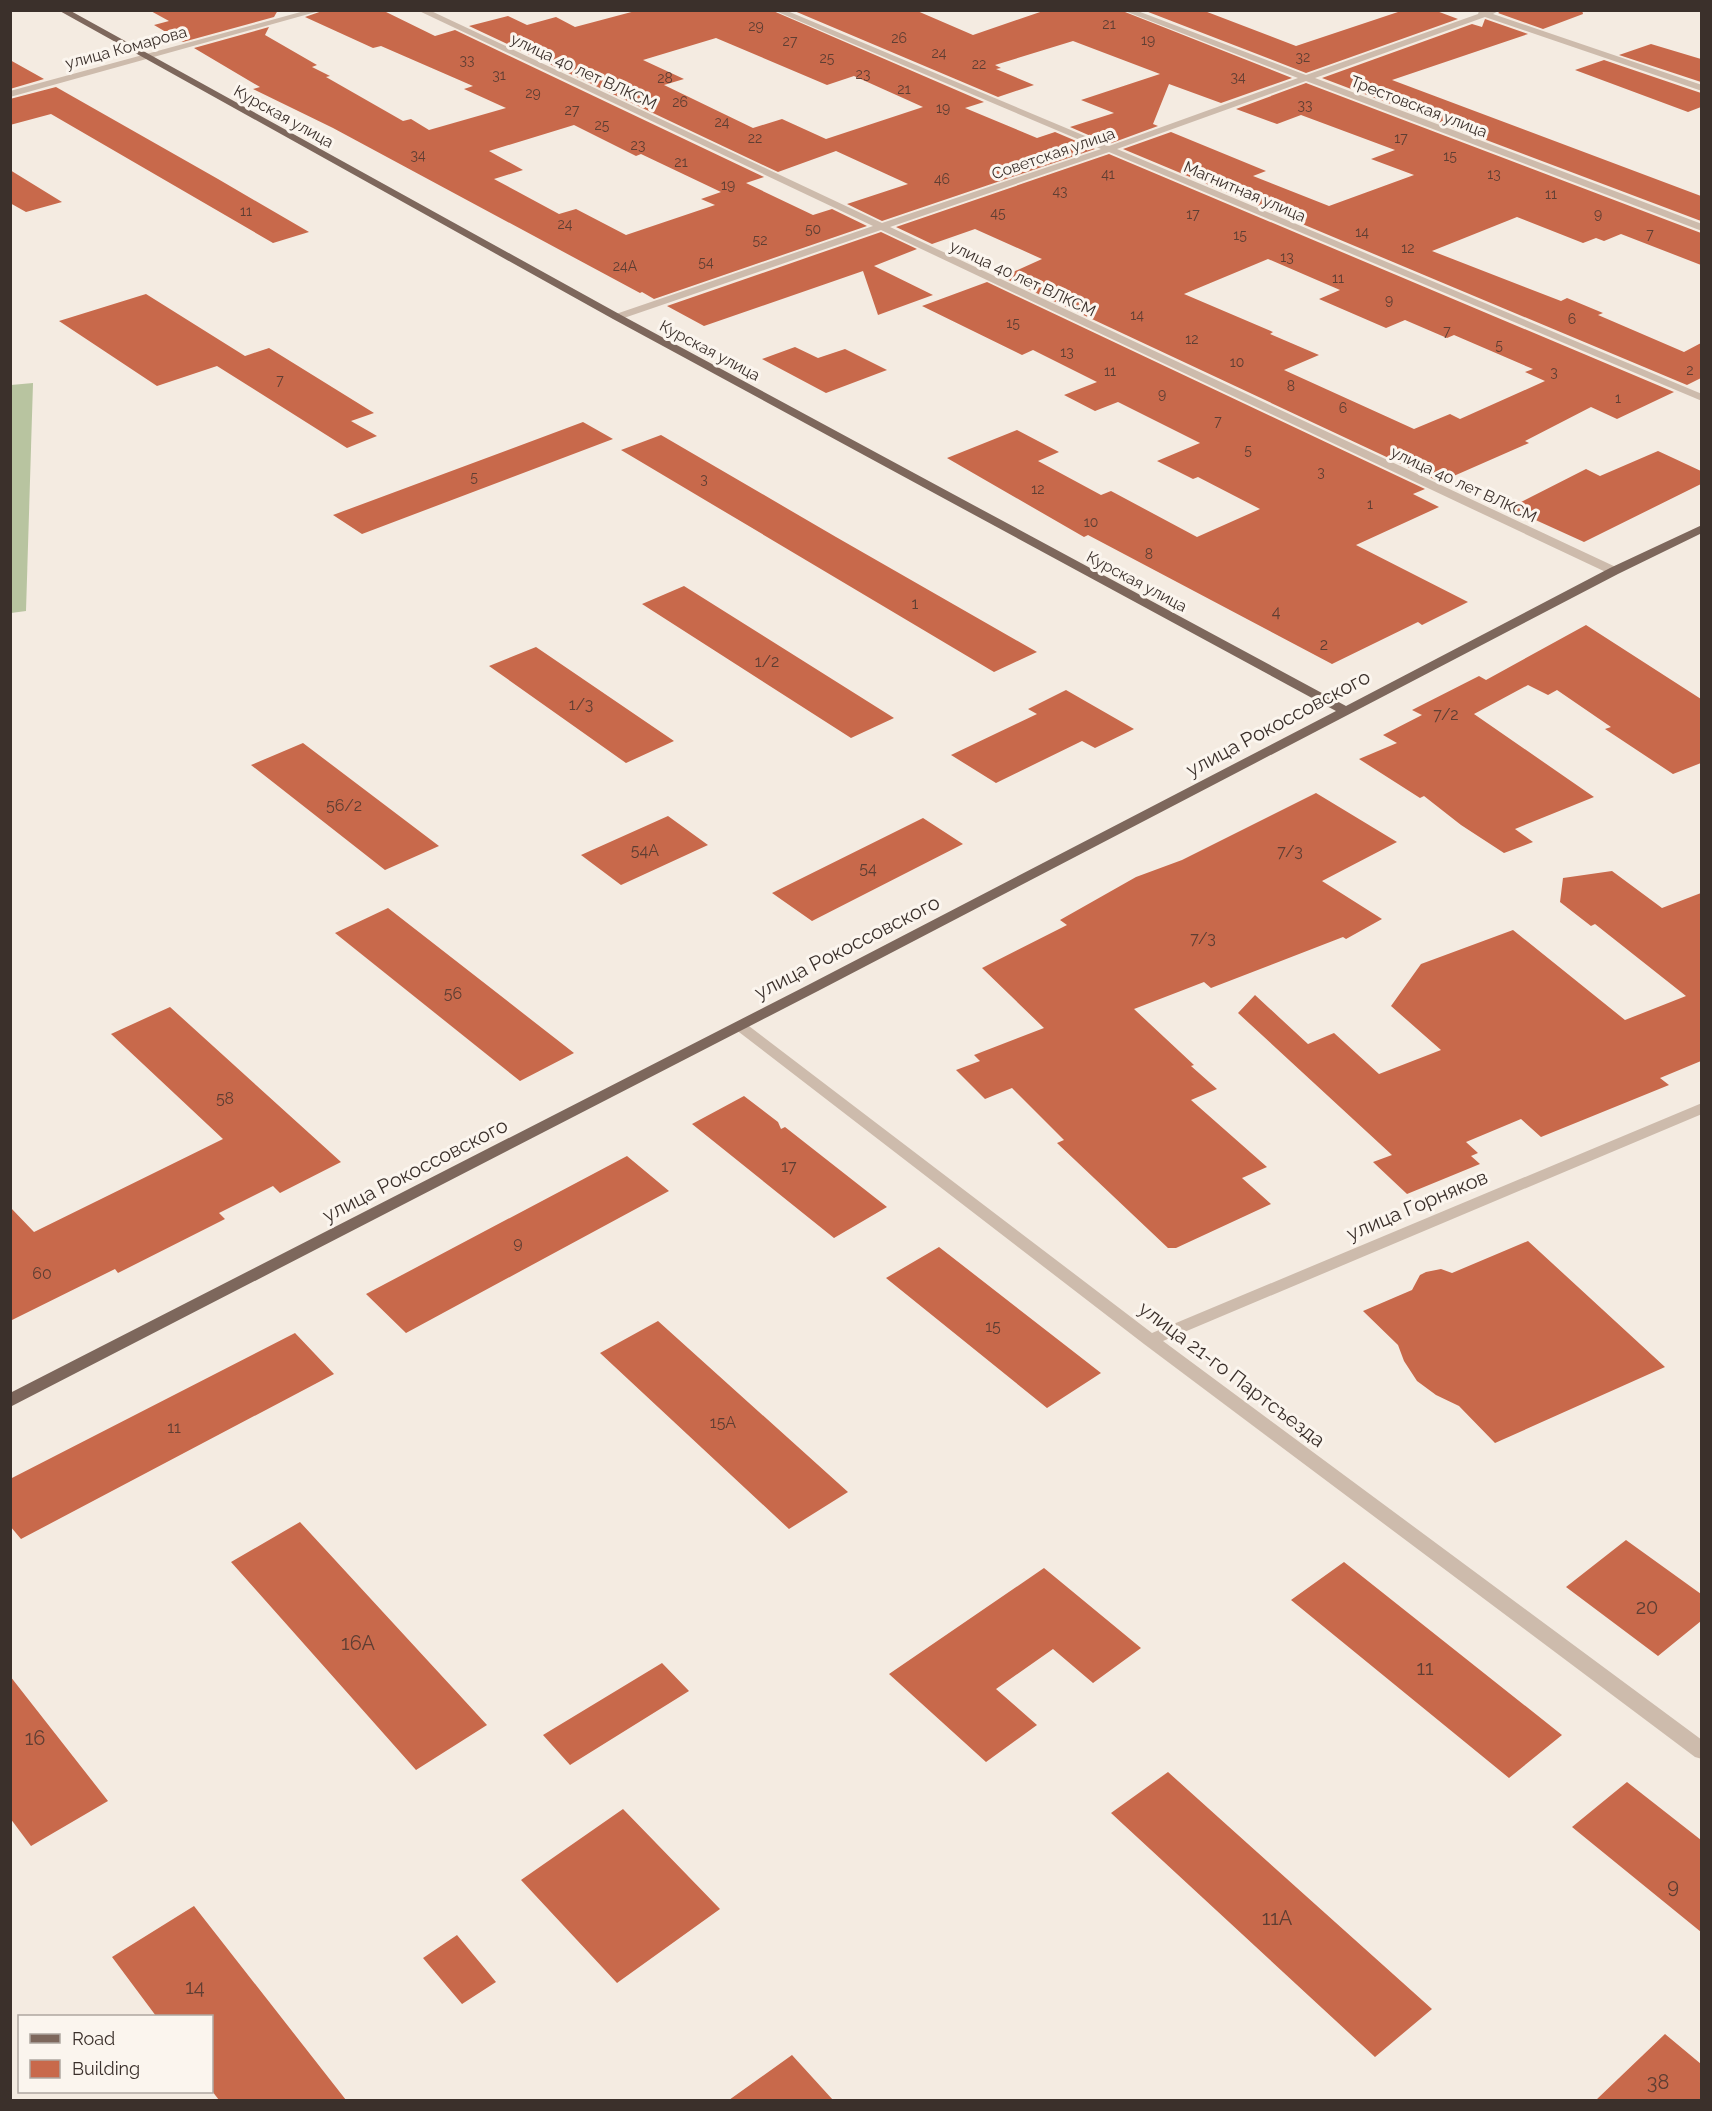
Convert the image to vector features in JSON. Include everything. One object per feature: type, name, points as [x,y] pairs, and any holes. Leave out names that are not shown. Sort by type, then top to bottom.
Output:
[{"type":"main road","name":"Курская улица","points":[[62,10],[616,317],[1346,711]]},
{"type":"main road","name":"улица Рокоссовского","points":[[10,1401],[1701,528]]},
{"type":"street","name":"улица Комарова","points":[[10,94],[319,10]]},
{"type":"street","name":"улица 40 лет ВЛКСМ","points":[[421,10],[1614,571]]},
{"type":"street","name":"Магнитная улица","points":[[777,10],[1701,398]]},
{"type":"street","name":"Трестовская улица","points":[[1126,10],[1305,80],[1701,228]]},
{"type":"street","points":[[1473,10],[1701,88]]},
{"type":"street","name":"Советская улица","points":[[616,317],[1107,150],[1496,10]]},
{"type":"street","name":"улица 21-го Партсъезда","points":[[740,1026],[1150,1340],[1701,1751]]},
{"type":"street","name":"улица Горняков","points":[[1150,1340],[1701,1108]]},
{"type":"green space","points":[[33,383],[26,611],[11,613],[11,385]]},
{"type":"building","points":[[149,10],[278,10],[274,17],[183,42],[154,25],[169,21]]},
{"type":"building","points":[[325,10],[382,10],[435,36],[455,30],[764,177],[746,183],[813,215],[832,209],[867,226],[654,299],[333,128],[253,89],[260,87],[194,48],[269,27],[265,35],[317,65],[312,67],[330,76],[326,77],[403,121],[411,119],[429,130],[506,108],[464,89],[473,86],[381,46],[373,48],[305,17]],"holes":[[[574,125],[636,156],[641,154],[721,192],[701,199],[715,205],[626,235],[576,209],[559,214],[494,179],[523,170],[489,151]]]},
{"type":"building","points":[[639,10],[771,10],[984,102],[965,108],[1037,138],[1055,132],[1095,149],[882,221],[847,204],[908,184],[836,151],[778,172],[469,26],[508,16],[527,25],[556,17],[575,27]],"holes":[[[716,38],[827,85],[854,76],[923,107],[826,139],[782,119],[753,128],[664,85],[684,79],[643,60]]]},
{"type":"building","points":[[792,10],[915,10],[973,35],[1046,10],[1120,10],[1292,78],[1221,103],[1169,84],[1153,124],[1158,126],[1109,144],[1070,127],[1114,113],[1081,100],[1160,74],[1073,41],[995,65],[1001,68],[996,69],[1034,85],[998,97]]},
{"type":"building","points":[[1143,10],[1202,10],[1296,46],[1404,10],[1434,10],[1458,19],[1306,73]]},
{"type":"building","points":[[1502,10],[1582,10],[1583,14],[1543,29],[1498,13]]},
{"type":"building","points":[[1485,19],[1528,34],[1392,80],[1701,196],[1701,221],[1322,78],[1472,24],[1482,27]]},
{"type":"building","points":[[1651,44],[1701,59],[1701,82],[1619,55]]},
{"type":"building","points":[[10,60],[44,79],[10,89]]},
{"type":"building","points":[[1604,60],[1701,93],[1701,107],[1688,112],[1575,70]]},
{"type":"building","points":[[1306,83],[1701,233],[1701,265],[1621,234],[1604,241],[1596,238],[1583,243],[1517,217],[1432,251],[1561,301],[1567,298],[1603,313],[1598,315],[1684,352],[1701,343],[1701,378],[1687,385],[1123,149],[1171,132],[1266,171],[1253,176],[1329,206],[1414,175],[1371,159],[1395,150],[1301,115],[1277,124],[1236,109]]},
{"type":"building","points":[[56,87],[309,232],[273,243],[51,114],[10,125],[10,99]]},
{"type":"building","points":[[1109,154],[1674,392],[1617,419],[1591,407],[1525,441],[1529,443],[1440,482],[1002,277],[1042,259],[975,229],[932,244],[896,227]],"holes":[[[1268,259],[1340,290],[1319,299],[1386,328],[1405,320],[1447,338],[1454,335],[1533,369],[1525,372],[1545,381],[1460,419],[1450,414],[1414,429],[1284,370],[1319,355],[1270,334],[1273,332],[1184,294]]]},
{"type":"building","points":[[10,170],[62,202],[26,212],[10,203]]},
{"type":"building","points":[[881,232],[917,249],[874,266],[933,295],[878,315],[863,271],[704,326],[667,306]]},
{"type":"building","points":[[987,282],[1425,489],[1413,494],[1439,507],[1356,545],[1468,602],[1422,625],[1418,622],[1332,664],[1088,535],[1084,537],[947,458],[1017,430],[1059,452],[1038,461],[1101,495],[1111,491],[1197,537],[1260,509],[1198,477],[1193,479],[1157,461],[1200,443],[1118,402],[1095,411],[1064,395],[1097,382],[1033,350],[1022,355],[922,306]]},
{"type":"building","points":[[146,294],[245,356],[269,348],[374,413],[351,421],[377,436],[347,448],[217,366],[157,386],[59,321]]},
{"type":"building","points":[[795,347],[818,358],[845,349],[887,370],[826,393],[762,359]]},
{"type":"building","points":[[583,422],[613,439],[362,534],[333,515]]},
{"type":"building","points":[[661,435],[1037,652],[994,672],[621,450]]},
{"type":"building","points":[[1658,451],[1701,471],[1701,484],[1584,542],[1509,508],[1586,469],[1600,476]]},
{"type":"building","points":[[684,586],[894,718],[851,738],[642,604]]},
{"type":"building","points":[[1586,625],[1701,699],[1701,763],[1673,774],[1605,729],[1611,727],[1557,690],[1548,695],[1528,685],[1474,714],[1594,797],[1515,829],[1533,842],[1504,853],[1461,825],[1424,796],[1420,798],[1359,759],[1397,743],[1383,735],[1422,715],[1412,710],[1479,676],[1486,680]]},
{"type":"building","points":[[536,647],[674,741],[626,763],[489,666]]},
{"type":"building","points":[[1066,690],[1134,729],[1095,748],[1082,741],[996,783],[951,755],[1037,714],[1028,709]]},
{"type":"building","points":[[303,743],[439,846],[385,870],[251,765]]},
{"type":"building","points":[[1316,793],[1397,842],[1322,881],[1382,919],[1346,939],[1343,937],[1211,988],[1204,982],[1134,1009],[1217,1089],[1191,1100],[1267,1167],[1242,1178],[1271,1204],[1176,1248],[1168,1248],[1057,1143],[1064,1140],[1012,1088],[985,1099],[956,1070],[980,1061],[974,1055],[1044,1028],[982,968],[1067,925],[1060,920],[1136,877],[1182,860]]},
{"type":"building","points":[[668,816],[708,845],[621,885],[581,855]]},
{"type":"building","points":[[923,818],[963,844],[812,921],[772,893]]},
{"type":"building","points":[[1612,871],[1662,908],[1701,893],[1701,1061],[1660,1078],[1669,1085],[1541,1137],[1521,1119],[1466,1142],[1478,1153],[1471,1156],[1480,1164],[1407,1194],[1373,1162],[1392,1155],[1238,1013],[1255,995],[1308,1044],[1334,1033],[1379,1074],[1441,1050],[1391,1006],[1421,964],[1513,930],[1625,1020],[1686,996],[1595,924],[1591,926],[1560,902],[1563,878]]},
{"type":"building","points":[[388,908],[574,1053],[520,1081],[335,933]]},
{"type":"building","points":[[170,1007],[341,1162],[280,1193],[273,1186],[219,1213],[225,1219],[118,1273],[115,1269],[10,1321],[10,1207],[34,1232],[223,1139],[111,1034]]},
{"type":"building","points":[[744,1096],[778,1122],[781,1129],[785,1127],[887,1207],[834,1238],[692,1124]]},
{"type":"building","points":[[627,1156],[669,1191],[406,1333],[366,1294]]},
{"type":"building","points":[[1528,1241],[1665,1367],[1495,1443],[1459,1406],[1436,1395],[1417,1381],[1404,1361],[1398,1345],[1363,1311],[1412,1290],[1420,1275],[1426,1272],[1441,1269],[1452,1273]]},
{"type":"building","points":[[939,1247],[1101,1373],[1047,1408],[886,1278]]},
{"type":"building","points":[[658,1321],[848,1492],[789,1529],[600,1353]]},
{"type":"building","points":[[295,1333],[334,1374],[21,1539],[10,1526],[10,1479]]},
{"type":"building","points":[[300,1522],[487,1725],[416,1770],[231,1562]]},
{"type":"building","points":[[1626,1540],[1701,1594],[1701,1621],[1658,1656],[1566,1587]]},
{"type":"building","points":[[1344,1562],[1562,1735],[1509,1778],[1291,1600]]},
{"type":"building","points":[[1044,1568],[1141,1648],[1093,1683],[1053,1649],[996,1689],[1037,1725],[986,1762],[889,1674]]},
{"type":"building","points":[[662,1663],[689,1691],[570,1765],[543,1735]]},
{"type":"building","points":[[10,1676],[108,1801],[31,1846],[10,1818]]},
{"type":"building","points":[[1168,1772],[1432,2009],[1375,2057],[1111,1813]]},
{"type":"building","points":[[1627,1782],[1701,1840],[1701,1932],[1572,1827]]},
{"type":"building","points":[[623,1809],[720,1909],[617,1983],[521,1880]]},
{"type":"building","points":[[194,1906],[346,2100],[219,2100],[213,2092],[213,2015],[155,2015],[112,1957]]},
{"type":"building","points":[[457,1935],[496,1982],[462,2004],[423,1958]]},
{"type":"building","points":[[1665,2034],[1701,2064],[1701,2100],[1596,2100]]},
{"type":"building","points":[[792,2055],[833,2100],[729,2100]]}]
